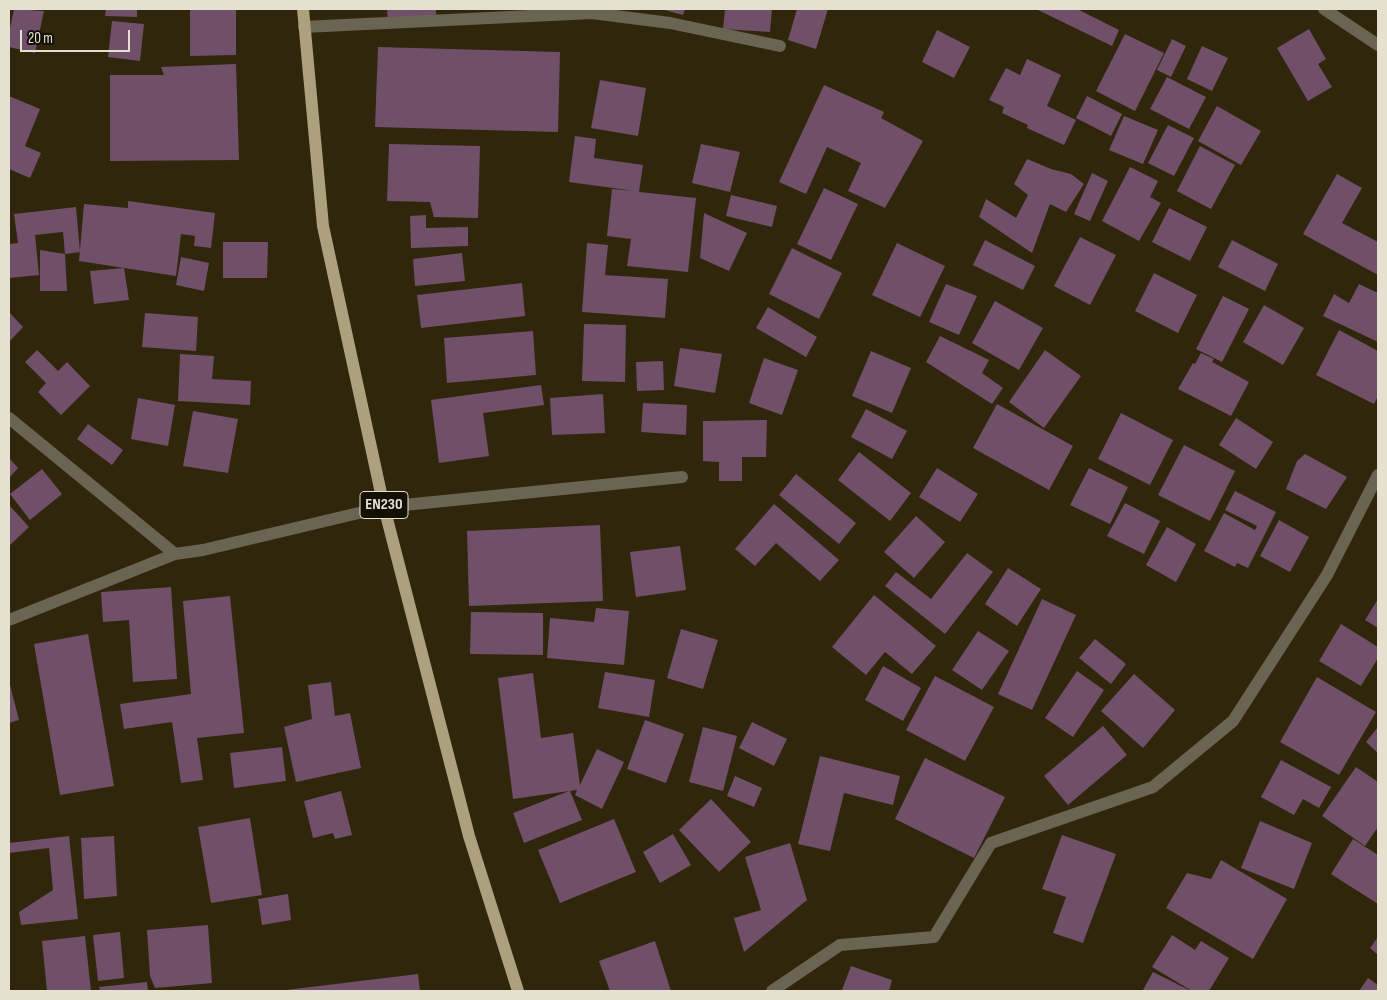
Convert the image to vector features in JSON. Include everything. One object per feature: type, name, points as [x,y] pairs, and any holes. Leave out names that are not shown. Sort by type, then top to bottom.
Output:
[{"type":"main road","name":"EN230","points":[[303,9],[323,226],[384,507],[469,836],[518,991]]},
{"type":"street","points":[[1324,9],[1378,44]]},
{"type":"street","points":[[304,27],[592,13],[670,23],[780,46]]},
{"type":"street","points":[[9,418],[175,554]]},
{"type":"street","points":[[772,991],[840,945],[934,937],[991,843],[1153,788],[1233,721],[1327,575],[1378,475]]},
{"type":"street","points":[[9,620],[175,554],[203,550],[384,507],[682,477]]},
{"type":"building","points":[[14,9],[44,11],[35,53],[9,47],[9,33]]},
{"type":"building","points":[[106,9],[137,9],[137,17],[105,16]]},
{"type":"building","points":[[190,9],[236,9],[236,55],[190,56]]},
{"type":"building","points":[[387,9],[436,9],[436,19],[388,22]]},
{"type":"building","points":[[661,9],[685,9],[683,15]]},
{"type":"building","points":[[725,9],[772,9],[770,32],[723,29]]},
{"type":"building","points":[[797,9],[828,9],[816,49],[788,40]]},
{"type":"building","points":[[1036,9],[1077,9],[1119,30],[1112,46]]},
{"type":"building","points":[[112,21],[144,24],[140,61],[108,57]]},
{"type":"building","points":[[1309,29],[1326,59],[1318,64],[1332,87],[1308,101],[1277,48]]},
{"type":"building","points":[[937,30],[970,47],[954,78],[922,62]]},
{"type":"building","points":[[1125,34],[1164,53],[1135,111],[1096,91]]},
{"type":"building","points":[[1172,39],[1186,46],[1171,77],[1157,70]]},
{"type":"building","points":[[1202,46],[1228,58],[1212,91],[1187,79]]},
{"type":"building","points":[[378,47],[560,52],[558,132],[375,127]]},
{"type":"building","points":[[1027,59],[1061,75],[1047,106],[1076,120],[1064,145],[1027,128],[1028,125],[1002,113],[1004,107],[989,100],[1006,68],[1020,75]]},
{"type":"building","points":[[236,64],[239,160],[110,161],[110,75],[164,75],[161,67]]},
{"type":"building","points":[[1167,77],[1206,97],[1189,129],[1150,109]]},
{"type":"building","points":[[600,80],[646,88],[638,136],[591,128]]},
{"type":"building","points":[[824,85],[884,112],[881,118],[923,141],[885,208],[848,191],[861,163],[827,147],[806,194],[779,182]]},
{"type":"building","points":[[9,96],[40,109],[25,146],[41,153],[30,178],[9,169]]},
{"type":"building","points":[[1087,96],[1122,114],[1111,136],[1076,118]]},
{"type":"building","points":[[1217,106],[1261,131],[1241,165],[1198,141]]},
{"type":"building","points":[[1124,116],[1158,130],[1143,164],[1109,150]]},
{"type":"building","points":[[1168,125],[1194,138],[1174,176],[1148,163]]},
{"type":"building","points":[[575,136],[596,139],[594,158],[643,165],[639,192],[696,198],[688,272],[627,266],[631,239],[607,236],[612,189],[635,191],[569,182]]},
{"type":"building","points":[[389,144],[480,146],[478,218],[434,217],[430,202],[387,201]]},
{"type":"building","points":[[701,144],[740,152],[730,192],[692,183]]},
{"type":"building","points":[[1200,146],[1235,165],[1211,209],[1177,191]]},
{"type":"building","points":[[1027,159],[1051,169],[1071,174],[1084,184],[1066,212],[1050,204],[1032,253],[979,217],[986,199],[1016,218],[1028,195],[1014,184]]},
{"type":"building","points":[[1130,167],[1158,181],[1150,197],[1161,203],[1139,241],[1102,221]]},
{"type":"building","points":[[1092,173],[1108,181],[1090,221],[1074,214]]},
{"type":"building","points":[[1337,174],[1362,188],[1342,223],[1378,242],[1378,275],[1303,234]]},
{"type":"building","points":[[824,188],[858,204],[831,260],[797,244]]},
{"type":"building","points":[[731,195],[777,206],[772,227],[726,216]]},
{"type":"building","points":[[128,201],[215,213],[211,248],[194,246],[195,236],[181,234],[176,276],[79,261],[84,204],[128,208]]},
{"type":"building","points":[[76,207],[80,252],[65,254],[63,232],[35,235],[39,275],[9,278],[9,244],[18,243],[14,214]]},
{"type":"building","points":[[1169,208],[1207,227],[1190,261],[1152,242]]},
{"type":"building","points":[[704,213],[747,233],[729,271],[700,258]]},
{"type":"building","points":[[426,215],[426,228],[468,227],[468,246],[411,248],[410,216]]},
{"type":"building","points":[[1080,237],[1116,255],[1090,305],[1054,286]]},
{"type":"building","points":[[985,240],[1035,266],[1023,290],[973,265]]},
{"type":"building","points":[[1232,240],[1278,264],[1265,291],[1218,267]]},
{"type":"building","points":[[223,242],[268,242],[267,278],[223,278]]},
{"type":"building","points":[[587,243],[608,245],[605,275],[668,279],[665,318],[582,312]]},
{"type":"building","points":[[897,243],[945,266],[920,317],[872,295]]},
{"type":"building","points":[[792,248],[842,273],[819,319],[769,294]]},
{"type":"building","points":[[40,250],[65,254],[67,291],[40,291]]},
{"type":"building","points":[[462,253],[465,281],[415,286],[413,259]]},
{"type":"building","points":[[181,257],[209,263],[204,291],[176,285]]},
{"type":"building","points":[[124,268],[129,300],[94,304],[90,271]]},
{"type":"building","points":[[1154,273],[1197,295],[1178,333],[1135,311]]},
{"type":"building","points":[[522,283],[525,316],[421,328],[417,295]]},
{"type":"building","points":[[946,284],[977,296],[959,335],[929,322]]},
{"type":"building","points":[[1359,284],[1378,293],[1378,342],[1323,316],[1334,294],[1349,303]]},
{"type":"building","points":[[1223,296],[1249,309],[1222,362],[1196,349]]},
{"type":"building","points":[[995,301],[1043,328],[1019,370],[972,343]]},
{"type":"building","points":[[1264,305],[1304,328],[1283,365],[1243,342]]},
{"type":"building","points":[[768,307],[817,337],[806,357],[756,328]]},
{"type":"building","points":[[9,312],[23,327],[9,342]]},
{"type":"building","points":[[145,313],[198,317],[196,351],[142,347]]},
{"type":"building","points":[[584,324],[626,325],[625,382],[582,381]]},
{"type":"building","points":[[1339,330],[1378,351],[1378,396],[1374,404],[1316,375]]},
{"type":"building","points":[[533,331],[536,375],[447,383],[444,338]]},
{"type":"building","points":[[940,336],[989,360],[982,373],[1003,388],[992,404],[926,362]]},
{"type":"building","points":[[680,348],[722,354],[715,393],[674,386]]},
{"type":"building","points":[[37,350],[58,371],[67,362],[90,386],[61,415],[38,392],[46,383],[25,362]]},
{"type":"building","points":[[1045,350],[1081,376],[1044,428],[1009,402]]},
{"type":"building","points":[[871,351],[911,368],[892,413],[852,396]]},
{"type":"building","points":[[1201,353],[1214,359],[1212,362],[1249,382],[1231,416],[1178,389]]},
{"type":"building","points":[[180,354],[214,356],[212,379],[251,381],[250,405],[178,401]]},
{"type":"building","points":[[764,358],[798,370],[782,415],[749,403]]},
{"type":"building","points":[[663,361],[664,390],[637,391],[636,362]]},
{"type":"building","points":[[541,385],[544,405],[483,413],[489,456],[439,463],[431,400]]},
{"type":"building","points":[[603,394],[605,433],[552,435],[550,398]]},
{"type":"building","points":[[138,398],[175,405],[168,446],[131,439]]},
{"type":"building","points":[[643,403],[687,405],[686,435],[641,432]]},
{"type":"building","points":[[997,404],[1073,446],[1049,490],[973,448]]},
{"type":"building","points":[[866,409],[907,431],[892,459],[851,437]]},
{"type":"building","points":[[193,411],[238,419],[228,473],[183,466]]},
{"type":"building","points":[[1121,413],[1173,440],[1150,485],[1098,459]]},
{"type":"building","points":[[1236,418],[1273,442],[1256,469],[1219,445]]},
{"type":"building","points":[[767,420],[766,457],[742,457],[742,481],[719,481],[719,462],[703,461],[703,421]]},
{"type":"building","points":[[88,424],[123,450],[112,465],[77,439]]},
{"type":"building","points":[[1184,445],[1235,471],[1210,521],[1158,495]]},
{"type":"building","points":[[859,452],[911,493],[890,521],[838,480]]},
{"type":"building","points":[[1305,454],[1347,477],[1326,509],[1286,489],[1297,461]]},
{"type":"building","points":[[9,458],[18,468],[9,478]]},
{"type":"building","points":[[937,468],[978,494],[960,522],[919,497]]},
{"type":"building","points":[[1089,468],[1128,487],[1110,524],[1070,505]]},
{"type":"building","points":[[42,469],[62,494],[30,520],[10,494]]},
{"type":"building","points":[[796,474],[856,523],[839,544],[779,495]]},
{"type":"building","points":[[1235,491],[1276,512],[1248,568],[1237,563],[1235,567],[1204,551],[1224,513],[1255,530],[1257,526],[1225,510]]},
{"type":"building","points":[[1125,503],[1160,521],[1144,554],[1107,536]]},
{"type":"building","points":[[774,504],[839,560],[820,581],[776,543],[755,566],[735,549]]},
{"type":"building","points":[[9,505],[29,527],[9,546]]},
{"type":"building","points":[[916,516],[945,542],[914,578],[884,552]]},
{"type":"building","points":[[1279,520],[1309,537],[1290,572],[1260,556]]},
{"type":"building","points":[[600,525],[603,601],[469,606],[467,531]]},
{"type":"building","points":[[1167,527],[1196,544],[1176,582],[1146,565]]},
{"type":"building","points":[[680,546],[686,590],[636,597],[630,552]]},
{"type":"building","points":[[967,553],[993,572],[945,634],[885,586],[896,572],[931,599]]},
{"type":"building","points":[[1008,568],[1041,589],[1017,626],[985,604]]},
{"type":"building","points":[[171,587],[177,679],[133,682],[129,620],[103,622],[101,592]]},
{"type":"building","points":[[874,595],[936,646],[912,674],[885,652],[866,675],[832,647]]},
{"type":"building","points":[[230,596],[244,733],[197,738],[203,780],[181,783],[172,722],[124,729],[120,704],[191,694],[183,601]]},
{"type":"building","points":[[1042,599],[1076,615],[1032,710],[998,694]]},
{"type":"building","points":[[1378,599],[1378,628],[1365,620]]},
{"type":"building","points":[[596,608],[629,611],[624,665],[547,658],[550,618],[594,622]]},
{"type":"building","points":[[471,612],[543,613],[543,655],[470,654]]},
{"type":"building","points":[[1341,624],[1378,647],[1378,658],[1361,686],[1319,661]]},
{"type":"building","points":[[681,629],[718,640],[703,689],[667,678]]},
{"type":"building","points":[[978,631],[1009,651],[982,690],[952,670]]},
{"type":"building","points":[[88,634],[114,786],[60,795],[34,644]]},
{"type":"building","points":[[1095,639],[1126,664],[1111,684],[1079,658]]},
{"type":"building","points":[[883,666],[921,688],[903,721],[865,700]]},
{"type":"building","points":[[1077,671],[1104,690],[1073,737],[1045,718]]},
{"type":"building","points":[[605,672],[655,680],[649,717],[598,708]]},
{"type":"building","points":[[533,673],[541,738],[573,733],[580,785],[597,749],[624,762],[602,809],[575,795],[577,790],[570,791],[582,820],[524,843],[513,813],[569,791],[513,799],[498,678]]},
{"type":"building","points":[[1134,674],[1175,710],[1143,748],[1101,711]]},
{"type":"building","points":[[935,676],[994,707],[965,761],[906,730]]},
{"type":"building","points":[[1317,677],[1376,712],[1339,775],[1280,742]]},
{"type":"building","points":[[9,681],[19,720],[9,723]]},
{"type":"building","points":[[331,682],[335,716],[350,713],[361,768],[296,782],[284,727],[312,719],[308,685]]},
{"type":"building","points":[[645,720],[684,734],[666,783],[627,769]]},
{"type":"building","points":[[752,722],[787,739],[774,766],[739,748]]},
{"type":"building","points":[[1103,726],[1127,755],[1068,805],[1044,776]]},
{"type":"building","points":[[703,727],[737,736],[723,791],[689,782]]},
{"type":"building","points":[[1378,727],[1378,753],[1366,742]]},
{"type":"building","points":[[282,747],[286,781],[234,788],[230,753]]},
{"type":"building","points":[[820,756],[900,776],[893,805],[844,793],[830,851],[798,844]]},
{"type":"building","points":[[925,758],[1005,797],[974,858],[895,819]]},
{"type":"building","points":[[1281,760],[1331,787],[1319,808],[1303,799],[1294,815],[1261,797]]},
{"type":"building","points":[[1356,767],[1378,782],[1378,827],[1365,846],[1322,816]]},
{"type":"building","points":[[735,776],[762,788],[754,807],[727,796]]},
{"type":"building","points":[[341,791],[352,835],[335,839],[333,833],[313,838],[304,801]]},
{"type":"building","points":[[711,799],[751,842],[719,872],[679,830]]},
{"type":"building","points":[[250,818],[262,895],[211,903],[198,827]]},
{"type":"building","points":[[614,819],[636,872],[560,903],[538,850]]},
{"type":"building","points":[[1260,821],[1312,843],[1294,889],[1241,868]]},
{"type":"building","points":[[673,834],[691,865],[660,883],[643,852]]},
{"type":"building","points":[[1062,835],[1116,854],[1083,943],[1053,933],[1066,897],[1042,889]]},
{"type":"building","points":[[69,836],[78,919],[21,925],[19,912],[53,890],[49,848],[9,853],[9,843]]},
{"type":"building","points":[[114,836],[117,896],[84,899],[81,838]]},
{"type":"building","points":[[1353,839],[1378,855],[1378,904],[1331,874]]},
{"type":"building","points":[[790,843],[807,900],[744,952],[734,918],[761,910],[745,857]]},
{"type":"building","points":[[1221,860],[1287,899],[1253,959],[1166,908],[1187,873],[1211,879]]},
{"type":"building","points":[[288,894],[291,920],[262,925],[258,899]]},
{"type":"building","points":[[208,925],[212,983],[155,988],[150,976],[147,930]]},
{"type":"building","points":[[120,932],[124,978],[98,981],[93,935]]},
{"type":"building","points":[[1172,935],[1195,950],[1201,941],[1229,958],[1209,991],[1192,991],[1152,967]]},
{"type":"building","points":[[85,936],[91,991],[47,991],[42,941]]},
{"type":"building","points":[[1378,937],[1378,955],[1370,948]]},
{"type":"building","points":[[655,941],[671,991],[610,991],[599,961]]},
{"type":"building","points":[[851,966],[892,980],[889,991],[842,990]]},
{"type":"building","points":[[1153,972],[1191,991],[1144,991]]},
{"type":"building","points":[[418,974],[420,991],[286,991],[286,990]]},
{"type":"building","points":[[1368,978],[1378,985],[1378,991],[1359,991]]},
{"type":"building","points":[[147,982],[148,991],[100,991],[99,987]]}]
